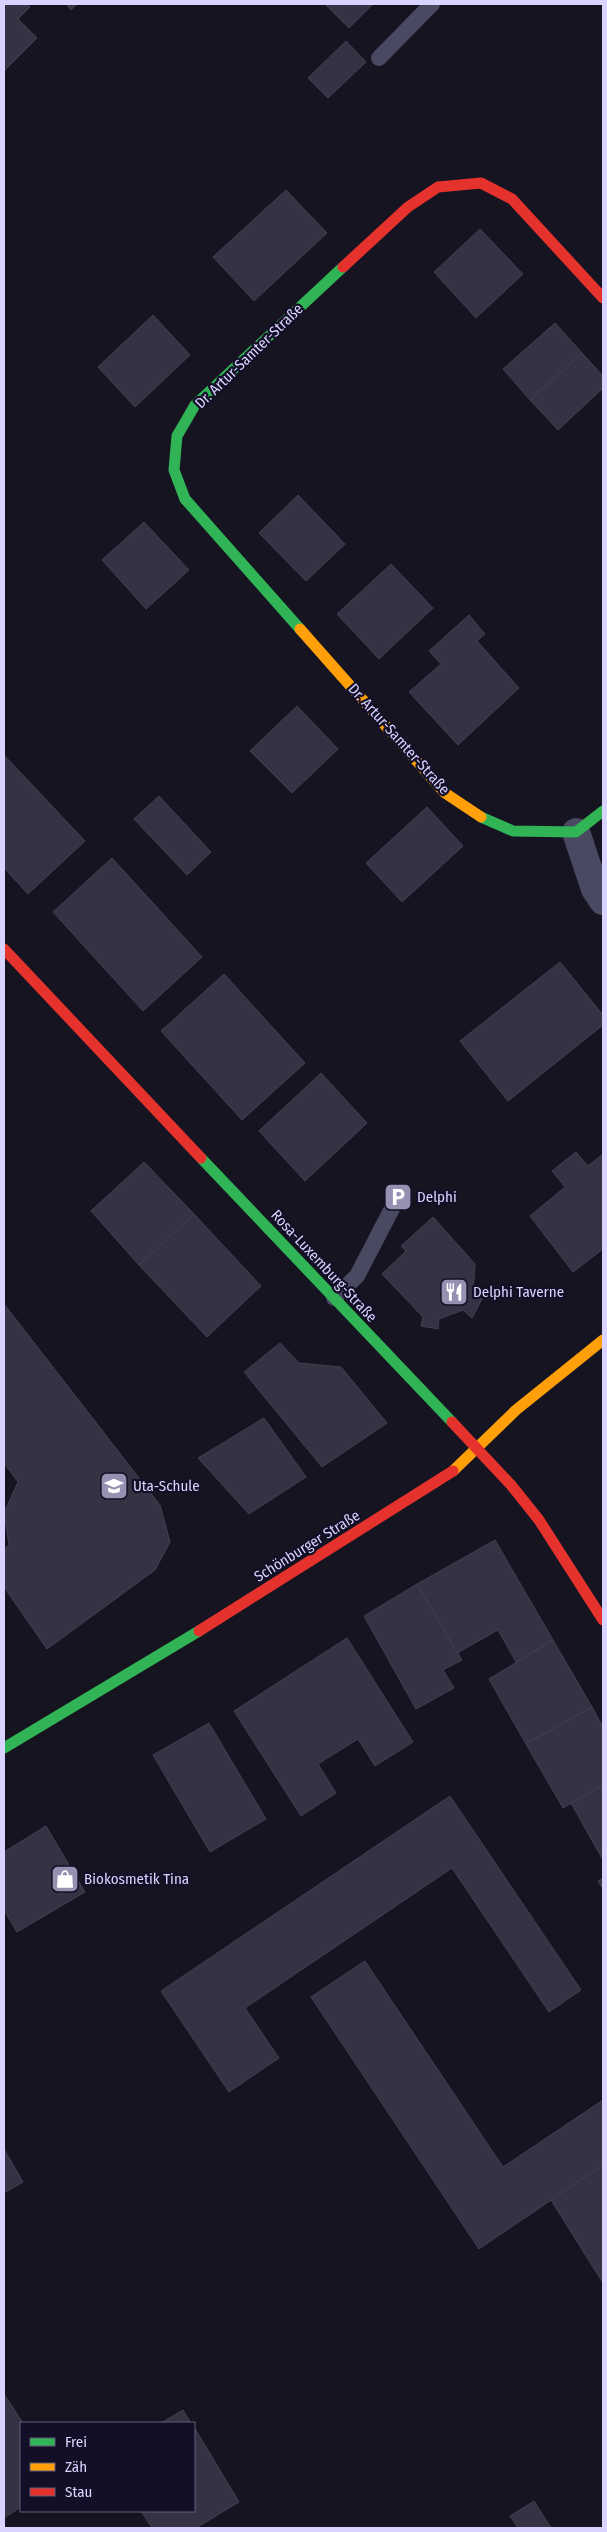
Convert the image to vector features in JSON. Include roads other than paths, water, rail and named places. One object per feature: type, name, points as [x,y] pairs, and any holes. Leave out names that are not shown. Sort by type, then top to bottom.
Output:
[{"type":"street","name":"Dr. Artur-Samter-Straße","points":[[576,832],[513,831],[471,812],[445,792],[185,499],[174,470],[177,436],[195,405],[408,206],[438,187],[481,183],[512,199],[603,298]]},
{"type":"street","points":[[603,811],[576,832],[595,889],[603,901]]},
{"type":"street","name":"Rosa-Luxemburg-Straße","points":[[4,949],[511,1485],[539,1520],[601,1612]]},
{"type":"street","name":"Schönburger Straße","points":[[4,1748],[247,1602],[452,1472],[477,1450],[516,1410],[603,1340]]},
{"type":"lane","points":[[379,58],[432,4]]},
{"type":"lane","points":[[334,1298],[357,1276],[398,1197]]},
{"type":"place","name":"Delphi","points":[[398,1197]]},
{"type":"place","name":"Delphi Taverne","points":[[454,1292]]},
{"type":"place","name":"Uta-Schule","points":[[114,1486]]},
{"type":"place","name":"Biokosmetik Tina","points":[[65,1879]]}]
